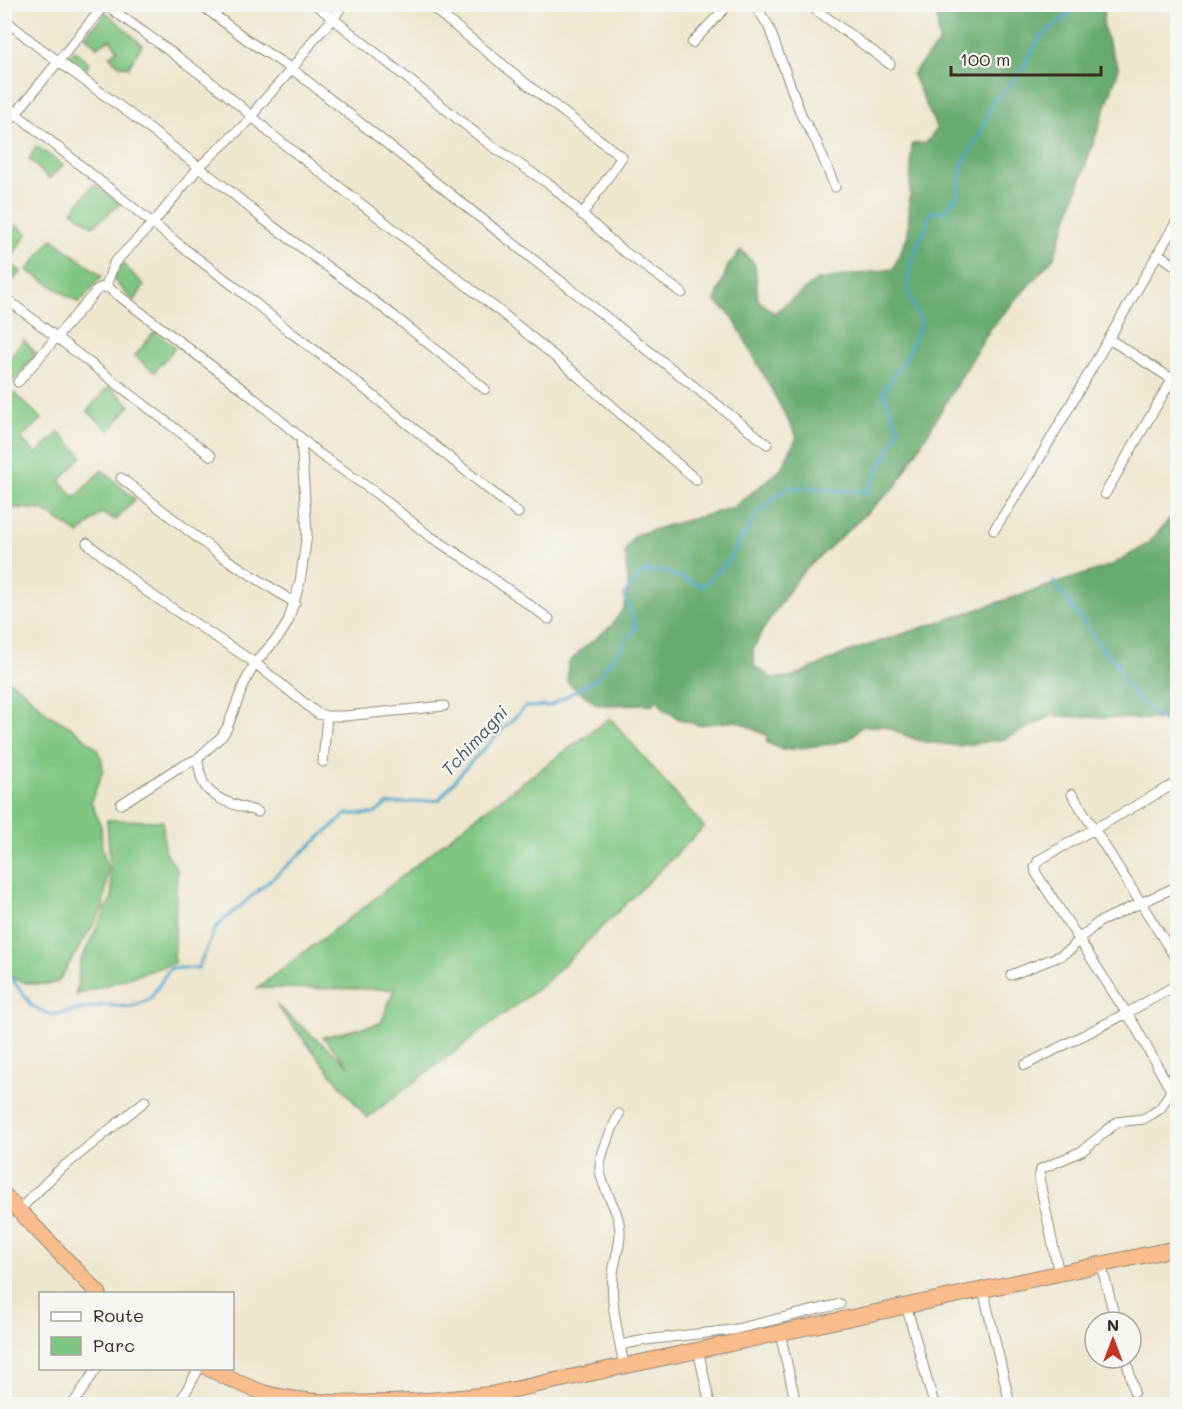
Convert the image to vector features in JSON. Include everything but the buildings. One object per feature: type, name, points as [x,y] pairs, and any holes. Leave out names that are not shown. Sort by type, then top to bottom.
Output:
[{"type":"highway","points":[[4,1195],[98,1292]]},
{"type":"highway","points":[[212,1370],[253,1389],[299,1403],[439,1401],[493,1394],[1177,1249]]},
{"type":"street","points":[[4,128],[105,4],[502,313],[571,370],[696,480]]},
{"type":"street","points":[[200,4],[250,42],[292,69],[767,444]]},
{"type":"street","points":[[315,4],[489,144],[552,186],[618,247],[682,293]]},
{"type":"street","points":[[18,382],[99,289],[106,286],[114,262],[154,222],[199,167],[253,117],[258,107],[292,69],[343,4]]},
{"type":"street","points":[[428,4],[622,157],[582,215]]},
{"type":"street","points":[[692,43],[729,4]]},
{"type":"street","points":[[754,4],[768,26],[802,117],[816,141],[836,187]]},
{"type":"street","points":[[808,4],[890,64]]},
{"type":"street","points":[[4,19],[199,167],[263,219],[394,316],[485,389]]},
{"type":"street","points":[[4,104],[340,369],[518,513]]},
{"type":"street","points":[[994,530],[1034,468],[1178,219]]},
{"type":"street","points":[[1158,253],[1178,268]]},
{"type":"street","points":[[106,286],[241,388],[318,453],[376,493],[428,535],[464,558],[549,620]]},
{"type":"street","points":[[4,297],[211,456]]},
{"type":"street","points":[[1109,339],[1172,379]]},
{"type":"street","points":[[1105,494],[1178,369]]},
{"type":"street","points":[[121,804],[176,769],[197,759],[222,736],[255,663],[280,635],[295,603],[307,534],[301,438]]},
{"type":"street","points":[[121,478],[217,553],[295,603]]},
{"type":"street","points":[[87,543],[146,591],[255,663],[318,714],[327,716],[444,706]]},
{"type":"street","points":[[323,762],[327,716]]},
{"type":"street","points":[[197,759],[203,783],[208,790],[226,801],[258,812]]},
{"type":"street","points":[[1178,782],[1039,860],[1035,867],[1036,873],[1080,938],[1174,1089],[1178,1103]]},
{"type":"street","points":[[1072,794],[1178,962]]},
{"type":"street","points":[[1011,975],[1060,956],[1071,949],[1099,922],[1178,886]]},
{"type":"street","points":[[1026,1065],[1178,984]]},
{"type":"street","points":[[1059,1274],[1039,1178],[1041,1169],[1082,1151],[1117,1122],[1143,1119],[1152,1114],[1160,1108],[1174,1089]]},
{"type":"street","points":[[19,1210],[57,1172],[145,1101]]},
{"type":"street","points":[[620,1114],[603,1154],[600,1171],[620,1227],[620,1240],[613,1276],[624,1366]]},
{"type":"street","points":[[1101,1264],[1113,1310]]},
{"type":"street","points":[[983,1289],[1010,1404]]},
{"type":"street","points":[[620,1345],[732,1330],[840,1304]]},
{"type":"street","points":[[906,1305],[934,1404]]},
{"type":"street","points":[[780,1333],[796,1404]]},
{"type":"street","points":[[698,1350],[710,1404]]},
{"type":"street","points":[[73,1404],[96,1370]]},
{"type":"street","points":[[179,1404],[198,1370]]},
{"type":"street","points":[[1129,1370],[1134,1392]]},
{"type":"green space","points":[[932,5],[1106,5],[1104,29],[1119,68],[1054,257],[990,329],[896,486],[799,576],[762,631],[753,650],[755,667],[772,678],[792,677],[848,652],[1112,565],[1148,544],[1177,510],[1177,720],[1052,716],[1004,739],[959,746],[920,741],[883,726],[863,726],[849,739],[831,744],[783,750],[766,742],[768,736],[737,721],[699,725],[679,719],[663,709],[658,699],[653,704],[598,705],[567,682],[568,664],[581,650],[611,626],[623,609],[629,591],[625,551],[635,535],[734,507],[780,470],[797,437],[732,316],[715,301],[728,266],[741,250],[755,265],[758,300],[774,313],[817,280],[893,269],[908,235],[912,144],[926,143],[937,129],[912,74],[939,43],[937,14]]},
{"type":"green space","points":[[106,12],[142,45],[129,67],[119,65],[109,56],[118,50],[110,39],[97,47],[85,36]]},
{"type":"green space","points":[[74,50],[89,63],[85,72],[95,80],[92,83],[64,61]]},
{"type":"green space","points":[[36,146],[63,165],[49,179],[29,159]]},
{"type":"green space","points":[[94,184],[120,204],[93,226],[72,211]]},
{"type":"green space","points":[[17,225],[27,234],[12,257],[5,252],[5,242]]},
{"type":"green space","points":[[52,239],[102,276],[79,303],[27,270]]},
{"type":"green space","points":[[8,261],[21,272],[5,288],[5,263]]},
{"type":"green space","points":[[122,263],[144,285],[134,302],[113,279]]},
{"type":"green space","points":[[155,331],[175,348],[154,372],[135,356]]},
{"type":"green space","points":[[24,340],[37,355],[9,385],[5,385],[5,363]]},
{"type":"green space","points":[[109,386],[130,405],[110,431],[87,411]]},
{"type":"green space","points":[[14,393],[42,419],[21,438],[36,454],[59,432],[82,456],[60,481],[75,498],[102,470],[135,499],[116,520],[101,513],[79,534],[43,510],[5,507],[5,400]]},
{"type":"green space","points":[[4,677],[22,689],[49,715],[74,729],[96,748],[102,760],[103,771],[91,801],[101,827],[102,846],[108,871],[103,909],[58,982],[31,983],[5,974]]},
{"type":"green space","points":[[610,718],[704,827],[544,984],[367,1118],[276,1005],[349,1066],[323,1037],[381,1023],[394,989],[257,988],[364,907],[473,819]]},
{"type":"green space","points":[[107,820],[163,821],[164,850],[177,869],[174,963],[76,995],[80,962],[112,897]]},
{"type":"waterway","name":"Tchimagni","points":[[4,968],[32,1006],[51,1015],[105,1005],[131,1007],[150,999],[170,968],[198,968],[216,927],[347,814],[374,814],[387,804],[439,800],[466,767],[525,707],[550,706],[596,679],[636,628],[624,595],[642,572],[664,571],[702,586],[726,564],[757,514],[788,487],[867,492],[899,430],[883,392],[906,358],[921,322],[910,298],[908,279],[912,260],[931,212],[944,212],[957,197],[962,165],[980,134],[993,101],[1017,78],[1040,37],[1082,4]]},
{"type":"waterway","points":[[1054,582],[1103,650],[1119,664],[1123,681],[1141,702],[1178,734]]}]
